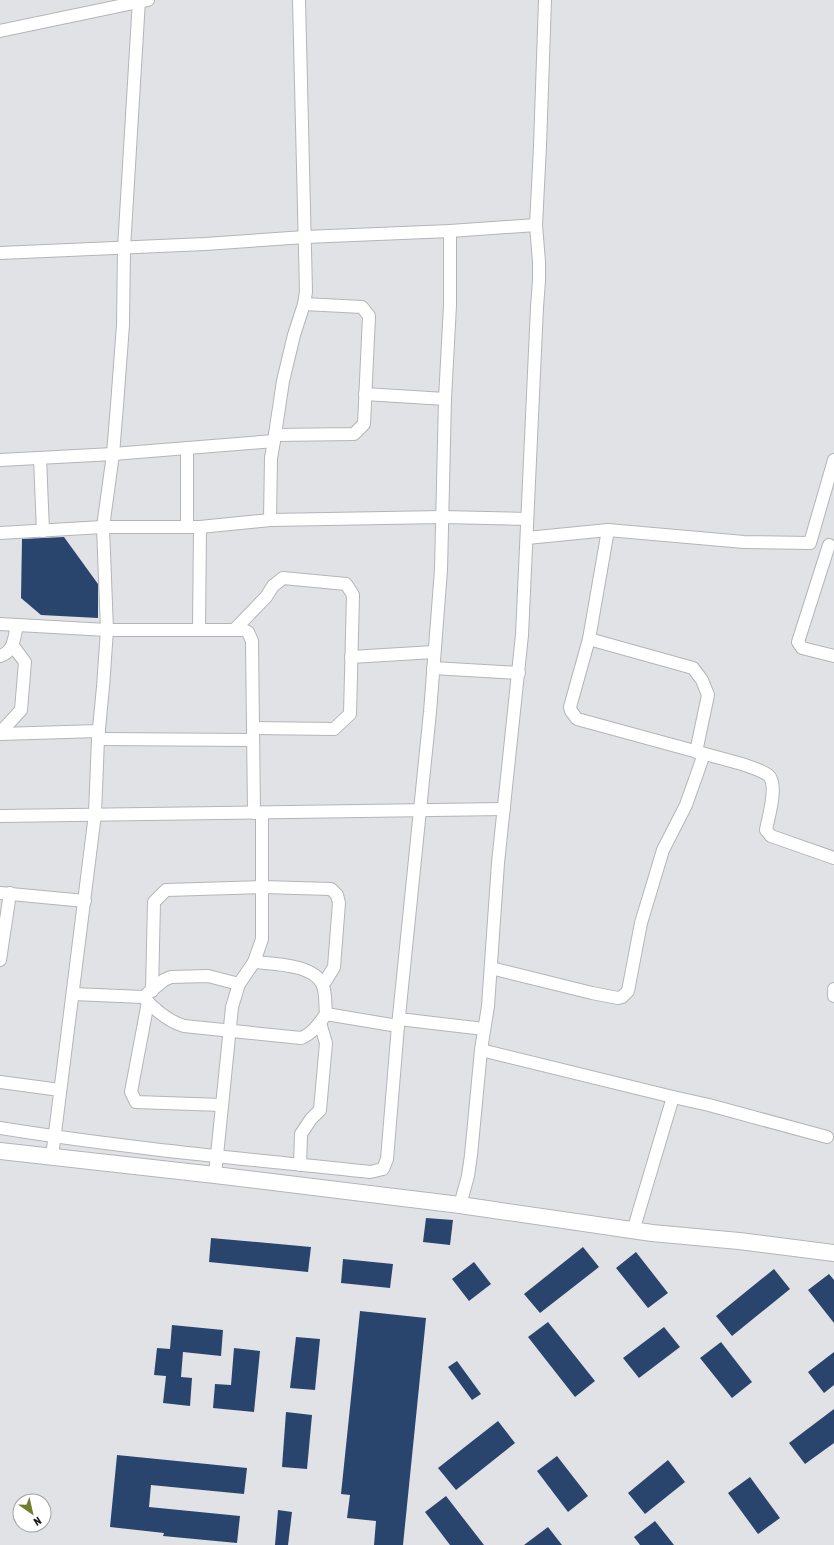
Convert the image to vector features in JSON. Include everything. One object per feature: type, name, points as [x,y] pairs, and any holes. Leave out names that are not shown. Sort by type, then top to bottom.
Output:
[{"type":"street","points":[[270,520],[271,458],[274,438],[283,381],[294,335],[304,304],[305,237],[299,0]]},
{"type":"street","points":[[460,1205],[468,1176],[471,1155],[484,1029],[488,1006],[498,863],[519,673],[525,587],[526,538],[539,281],[536,225],[545,0]]},
{"type":"street","points":[[0,31],[142,1],[124,248],[122,325],[113,454],[103,527],[107,630],[98,735],[95,814],[52,1157]]},
{"type":"street","points":[[0,253],[205,244],[305,237],[450,231],[536,225]]},
{"type":"street","points":[[0,1128],[54,1137],[217,1157],[370,1172],[382,1169],[387,1159],[398,1022],[430,712],[441,570],[445,399],[450,305],[450,231]]},
{"type":"street","points":[[0,460],[113,454],[187,448],[274,438],[354,434],[364,424],[369,316],[362,307],[304,304]]},
{"type":"street","points":[[365,394],[445,399]]},
{"type":"street","points":[[187,448],[194,527],[199,630]]},
{"type":"street","points":[[40,458],[43,530]]},
{"type":"street","points":[[810,543],[834,462]]},
{"type":"street","points":[[0,533],[103,527],[194,527],[270,520],[442,517],[527,519]]},
{"type":"street","points":[[526,538],[608,530],[744,542],[810,543],[831,545],[798,642],[802,648],[834,656]]},
{"type":"street","points":[[608,530],[590,639],[570,706],[573,715],[577,719],[742,764],[767,774],[771,778],[774,791],[766,830],[768,833],[771,836],[834,858]]},
{"type":"street","points":[[0,734],[98,735],[148,741],[334,729],[350,714],[353,595],[346,584],[282,578],[234,630]]},
{"type":"street","points":[[0,624],[107,630],[244,630],[248,632],[252,641],[253,734],[262,887],[262,939],[260,950],[240,984],[232,1007],[215,1175]]},
{"type":"street","points":[[0,656],[5,654],[13,646],[17,625]]},
{"type":"street","points":[[491,968],[592,993],[618,998],[625,994],[628,991],[641,923],[663,850],[686,805],[700,753],[708,695],[702,680],[693,668],[590,639]]},
{"type":"street","points":[[0,734],[21,710],[25,662],[13,646]]},
{"type":"street","points":[[351,657],[434,652]]},
{"type":"street","points":[[433,668],[519,673]]},
{"type":"street","points":[[0,816],[504,809]]},
{"type":"street","points":[[222,1105],[136,1102],[131,1092],[147,997],[154,902],[166,890],[262,887],[331,889],[337,895],[339,903],[334,967],[323,985],[323,1018],[326,1043],[320,1110],[311,1119],[301,1134],[300,1165]]},
{"type":"street","points":[[0,960],[5,893],[85,901]]},
{"type":"street","points":[[254,962],[296,967],[315,975],[323,985]]},
{"type":"street","points":[[73,994],[147,997],[164,980],[171,977],[208,976],[240,984]]},
{"type":"street","points":[[834,988],[834,996]]},
{"type":"street","points":[[147,997],[153,1008],[176,1024],[184,1026],[301,1038],[308,1036],[323,1018]]},
{"type":"street","points":[[323,1018],[484,1029]]},
{"type":"street","points":[[482,1050],[709,1105],[827,1137]]},
{"type":"street","points":[[0,1082],[60,1090]]},
{"type":"street","points":[[633,1231],[673,1097]]},
{"type":"street","points":[[0,1151],[215,1175],[460,1205],[633,1231],[739,1241],[834,1253]]},
{"type":"building","points":[[64,537],[98,584],[98,618],[41,615],[21,598],[22,539]]},
{"type":"building","points":[[426,1218],[453,1220],[450,1245],[423,1242]]},
{"type":"building","points":[[211,1238],[311,1247],[308,1272],[209,1262]]},
{"type":"building","points":[[583,1247],[599,1267],[540,1313],[524,1294]]},
{"type":"building","points":[[636,1252],[668,1293],[648,1308],[616,1268]]},
{"type":"building","points":[[343,1259],[393,1264],[390,1288],[341,1283]]},
{"type":"building","points":[[474,1262],[491,1284],[469,1301],[452,1279]]},
{"type":"building","points":[[774,1269],[790,1289],[732,1336],[716,1316]]},
{"type":"building","points":[[829,1274],[834,1280],[834,1323],[808,1290]]},
{"type":"building","points":[[360,1311],[426,1318],[403,1545],[374,1545],[376,1521],[347,1518],[350,1495],[341,1494]]},
{"type":"building","points":[[548,1322],[595,1381],[575,1397],[528,1337]]},
{"type":"building","points":[[172,1325],[223,1330],[221,1356],[183,1352],[181,1377],[192,1378],[190,1406],[163,1403],[166,1376],[154,1375],[157,1348],[170,1349]]},
{"type":"building","points":[[664,1327],[680,1347],[639,1378],[623,1358]]},
{"type":"building","points":[[296,1337],[320,1339],[315,1390],[290,1388]]},
{"type":"building","points":[[721,1342],[752,1382],[732,1398],[700,1358]]},
{"type":"building","points":[[234,1348],[260,1351],[254,1412],[213,1408],[215,1384],[231,1385]]},
{"type":"building","points":[[834,1352],[834,1385],[824,1393],[808,1372]]},
{"type":"building","points":[[457,1361],[481,1394],[472,1400],[448,1367]]},
{"type":"building","points":[[834,1409],[834,1443],[805,1464],[789,1443]]},
{"type":"building","points":[[286,1412],[312,1415],[307,1469],[282,1467]]},
{"type":"building","points":[[498,1421],[515,1443],[456,1490],[438,1468]]},
{"type":"building","points":[[117,1455],[247,1468],[244,1494],[151,1485],[149,1507],[240,1516],[237,1543],[163,1536],[164,1533],[110,1527]]},
{"type":"building","points":[[557,1456],[588,1496],[568,1512],[537,1471]]},
{"type":"building","points":[[668,1460],[685,1482],[645,1514],[628,1493]]},
{"type":"building","points":[[750,1477],[780,1518],[758,1534],[728,1493]]},
{"type":"building","points":[[446,1496],[484,1545],[450,1545],[425,1512]]},
{"type":"building","points":[[278,1510],[292,1512],[288,1545],[275,1545]]},
{"type":"building","points":[[655,1521],[674,1545],[640,1545],[634,1537]]},
{"type":"building","points":[[548,1527],[562,1545],[524,1545]]}]
